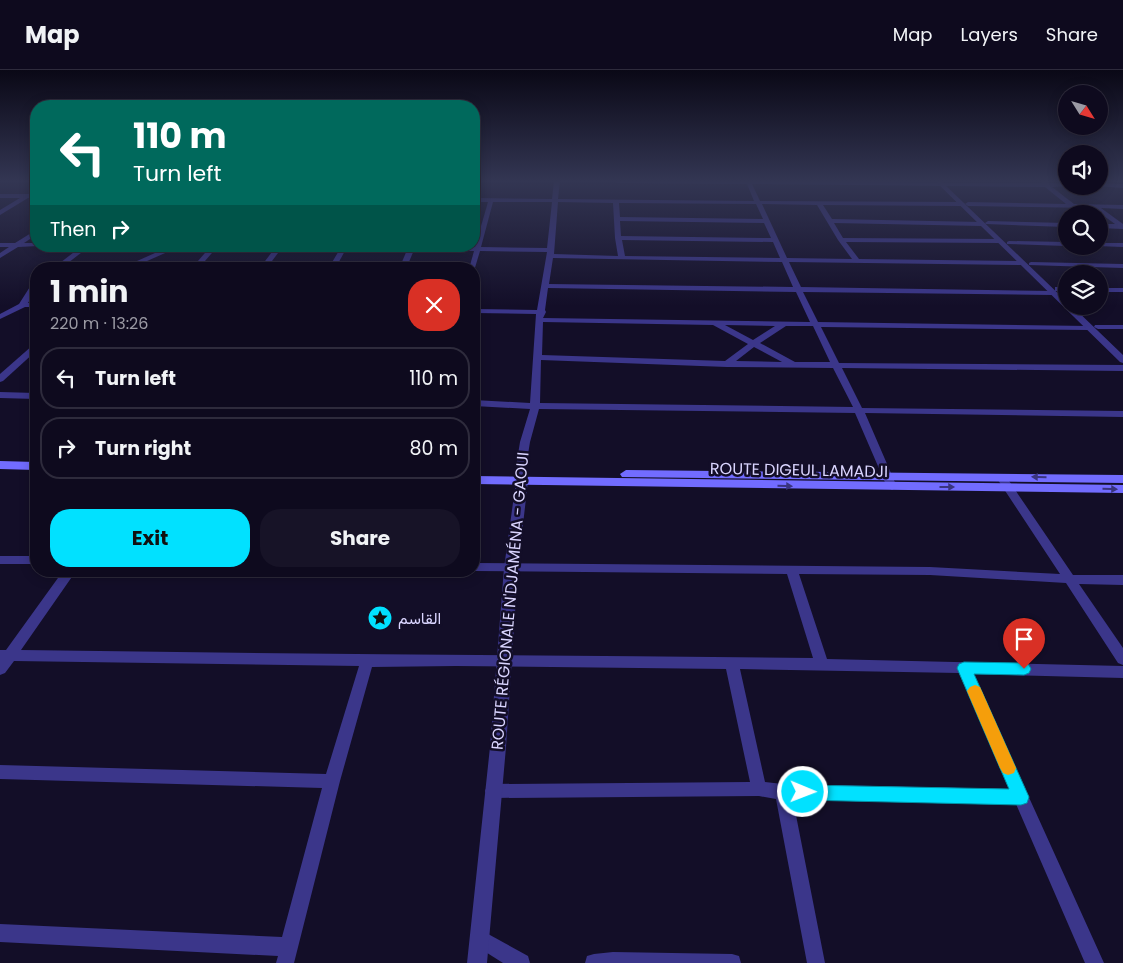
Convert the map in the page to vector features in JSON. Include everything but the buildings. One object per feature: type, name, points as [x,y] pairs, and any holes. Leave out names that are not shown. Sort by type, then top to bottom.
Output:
[{"type":"main road","points":[[0,465],[30,468]]},
{"type":"main road","points":[[0,470],[30,468]]},
{"type":"main road","name":"ROUTE DIGEUL LAMADJI","points":[[480,473],[521,477]]},
{"type":"main road","name":"ROUTE DIGEUL LAMADJI","points":[[480,480],[521,477],[889,482],[1123,489]]},
{"type":"main road","name":"ROUTE DIGEUL LAMADJI","points":[[889,482],[1001,477],[1123,478]]},
{"type":"street","points":[[480,242],[485,223]]},
{"type":"street","name":"ROUTE RÉGIONALE N'DJAMÉNA - GAOUI","points":[[477,963],[511,568],[525,442],[535,406],[540,316],[551,253],[554,223]]},
{"type":"street","points":[[617,223],[622,258]]},
{"type":"street","points":[[768,223],[798,290],[859,410],[889,482]]},
{"type":"street","points":[[830,223],[857,261]]},
{"type":"street","points":[[916,223],[1058,225]]},
{"type":"street","points":[[985,224],[1000,241],[1027,263]]},
{"type":"street","points":[[985,224],[1009,243],[1058,294]]},
{"type":"street","points":[[1108,226],[1122,227]]},
{"type":"street","points":[[0,256],[30,236]]},
{"type":"street","points":[[618,238],[776,240]]},
{"type":"street","points":[[841,240],[1000,241]]},
{"type":"street","points":[[1009,243],[1058,244]]},
{"type":"street","points":[[0,245],[30,246]]},
{"type":"street","points":[[1108,245],[1123,245]]},
{"type":"street","points":[[480,250],[622,258],[1123,266]]},
{"type":"street","points":[[65,262],[79,252]]},
{"type":"street","points":[[139,262],[163,252]]},
{"type":"street","points":[[200,262],[210,252]]},
{"type":"street","points":[[268,262],[276,252]]},
{"type":"street","points":[[545,286],[798,290],[1056,291]]},
{"type":"street","points":[[1108,290],[1123,290]]},
{"type":"street","points":[[0,315],[30,304]]},
{"type":"street","points":[[480,311],[540,316],[712,322],[1123,328]]},
{"type":"street","points":[[1079,315],[1123,351]]},
{"type":"street","points":[[1084,315],[1123,360]]},
{"type":"street","points":[[712,322],[792,364]]},
{"type":"street","points":[[727,364],[754,343],[785,323]]},
{"type":"street","points":[[0,379],[30,352]]},
{"type":"street","points":[[537,357],[727,364],[1123,368]]},
{"type":"street","points":[[0,395],[30,396]]},
{"type":"street","points":[[480,403],[535,406],[1123,414]]},
{"type":"street","points":[[1001,477],[1123,659]]},
{"type":"street","points":[[0,560],[30,560]]},
{"type":"street","points":[[480,567],[930,572],[1123,580]]},
{"type":"street","points":[[792,570],[822,664]]},
{"type":"street","points":[[0,669],[5,655],[65,577]]},
{"type":"street","points":[[5,655],[368,661],[822,664],[1123,672]]},
{"type":"street","points":[[0,933],[287,955],[332,781],[368,661]]},
{"type":"street","points":[[732,664],[759,789]]},
{"type":"street","points":[[964,668],[1095,963]]},
{"type":"street","points":[[0,772],[332,781]]},
{"type":"street","points":[[493,791],[759,789],[783,792],[1021,797]]},
{"type":"street","points":[[783,792],[816,963]]},
{"type":"street","points":[[479,938],[521,963]]},
{"type":"street","points":[[594,963],[613,961],[732,963]]},
{"type":"slow traffic","points":[[975,691],[1008,768]]},
{"type":"place","name":"القاسم","points":[[380,618]]},
{"type":"route","points":[[803,792],[1021,797],[964,668],[1024,669]]}]
